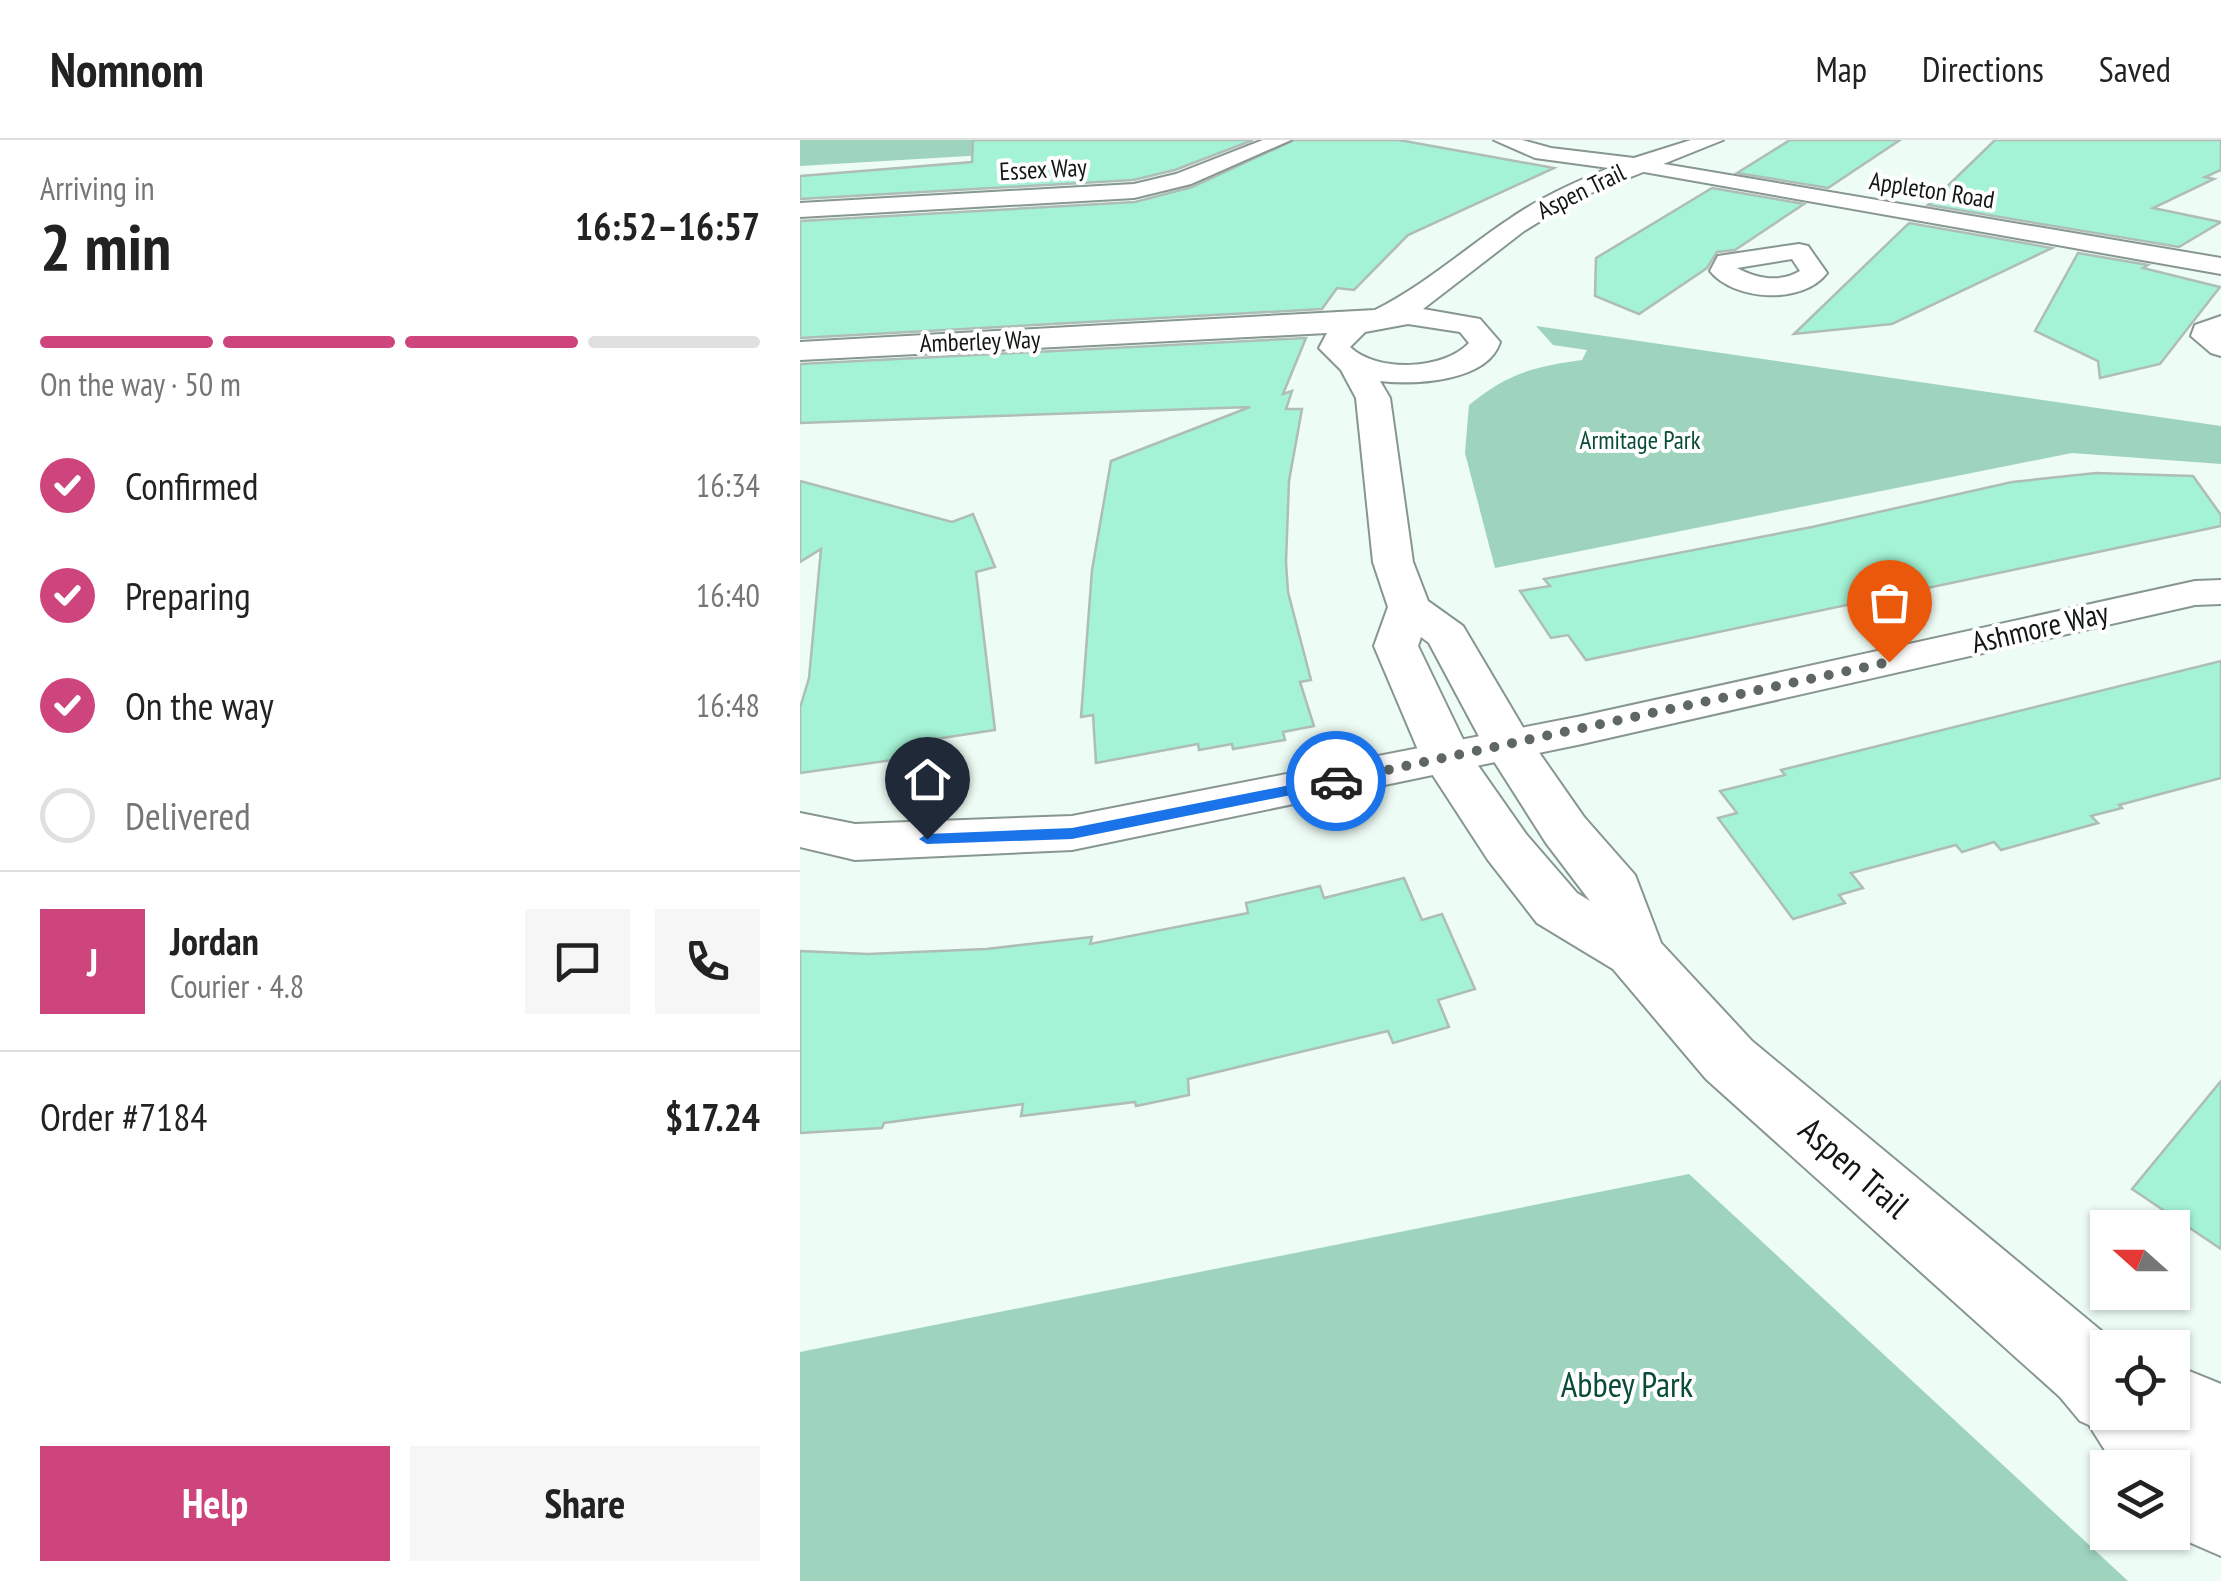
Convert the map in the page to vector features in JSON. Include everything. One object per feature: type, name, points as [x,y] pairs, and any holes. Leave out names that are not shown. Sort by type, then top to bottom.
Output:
[{"type":"street","name":"Essex Way","points":[[800,210],[1134,191],[1183,179],[1281,140]]},
{"type":"street","points":[[1504,140],[1519,147],[1583,160],[1626,163]]},
{"type":"street","points":[[1534,140],[1606,154],[1626,163]]},
{"type":"street","name":"Aspen Trail","points":[[1347,361],[1334,348],[1337,338],[1464,269],[1534,213],[1626,163],[1714,140]]},
{"type":"street","name":"Appleton Road","points":[[1626,163],[2221,266]]},
{"type":"street","points":[[1815,240],[1864,207]]},
{"type":"street","points":[[1378,447],[1408,408],[1452,367],[1482,351],[1486,342],[1470,325],[1462,297],[1464,269]]},
{"type":"street","points":[[1375,320],[1431,316],[1470,325]]},
{"type":"street","name":"Amberley Way","points":[[800,350],[1160,335],[1194,329],[1375,320]]},
{"type":"street","points":[[2221,324],[2205,331],[2221,346]]},
{"type":"street","name":"Amberley Way","points":[[1160,335],[1183,342],[1248,345],[1347,361]]},
{"type":"street","points":[[1347,361],[1401,373],[1452,367]]},
{"type":"street","points":[[1347,361],[1372,398],[1393,562],[1409,607]]},
{"type":"street","name":"Ashmore Way","points":[[800,830],[855,842],[1072,833],[1233,804],[2195,593],[2221,592]]},
{"type":"street","name":"Aspen Trail","points":[[1634,953],[1615,889],[1565,830],[1508,744],[1447,635],[1409,607],[1396,646],[1446,757],[1507,847],[1557,908],[1634,953],[1729,1060],[2090,1373]]},
{"type":"street","points":[[2190,1412],[2221,1426]]},
{"type":"street","name":"Aspen Trail","points":[[2140,1430],[2155,1450]]},
{"type":"street","name":"Aspen Trail","points":[[2190,1491],[2221,1513]]},
{"type":"green space","points":[[800,140],[1114,140],[1018,153],[800,166]]},
{"type":"green space","name":"Armitage Park","points":[[1536,326],[2221,426],[2221,464],[2072,453],[1495,568],[1465,453],[1469,405],[1509,379],[1535,369],[1582,360],[1587,350],[1553,345]]},
{"type":"green space","name":"Abbey Park","points":[[1689,1174],[2090,1546],[2090,1550],[2128,1581],[800,1581],[800,1352]]},
{"type":"building","points":[[973,140],[1253,140],[1175,170],[1133,180],[800,199],[800,176],[972,162]]},
{"type":"building","points":[[1294,140],[1399,140],[1554,168],[1408,235],[1354,290],[1337,288],[1322,309],[800,338],[800,221],[1135,202],[1192,187]]},
{"type":"building","points":[[1790,140],[1900,140],[1828,188],[1737,173]]},
{"type":"building","points":[[1995,140],[2221,140],[2221,170],[2205,177],[2214,179],[2153,208],[2221,222],[2179,247],[1928,205]]},
{"type":"building","points":[[1712,188],[1804,204],[1735,250],[1717,252],[1707,268],[1639,314],[1595,296],[1596,258]]},
{"type":"building","points":[[1909,223],[2052,248],[1892,324],[1794,334]]},
{"type":"building","points":[[2078,253],[2148,265],[2143,268],[2220,287],[2160,364],[2100,378],[2098,361],[2035,331]]},
{"type":"building","points":[[1306,338],[1283,394],[1292,391],[1286,409],[1302,409],[1289,481],[1286,562],[1288,592],[1311,680],[1300,682],[1314,726],[1283,732],[1285,740],[1233,749],[1232,744],[1199,750],[1198,744],[1096,763],[1093,715],[1081,717],[1092,570],[1111,461],[1250,407],[800,423],[800,364]]},
{"type":"building","points":[[2096,473],[2193,476],[2221,515],[2221,526],[1586,660],[1568,635],[1551,638],[1520,591],[1550,586],[1544,579],[1812,527],[2012,482]]},
{"type":"building","points":[[800,481],[952,522],[973,514],[995,567],[976,572],[995,730],[909,743],[907,758],[800,773],[800,708],[809,678],[821,549],[800,562]]},
{"type":"building","points":[[2221,661],[2221,778],[2119,805],[2122,808],[2091,816],[2098,823],[2001,850],[1994,842],[1962,852],[1956,845],[1851,873],[1863,888],[1839,895],[1845,903],[1793,919],[1718,818],[1737,813],[1720,791],[1785,775],[1781,770]]},
{"type":"building","points":[[1404,878],[1422,920],[1442,914],[1475,989],[1438,1000],[1449,1027],[1393,1043],[1388,1031],[1188,1079],[1189,1095],[1136,1106],[1135,1102],[1021,1116],[1023,1104],[884,1123],[882,1128],[800,1133],[800,951],[868,954],[986,949],[1092,937],[1090,944],[1248,913],[1246,903],[1320,886],[1324,898]]},
{"type":"building","points":[[2221,1081],[2221,1249],[2190,1228],[2190,1210],[2163,1210],[2132,1189]]},
{"type":"way so far","points":[[1336,781],[1889,662]]},
{"type":"route","points":[[927,839],[1072,833],[1336,781]]}]
